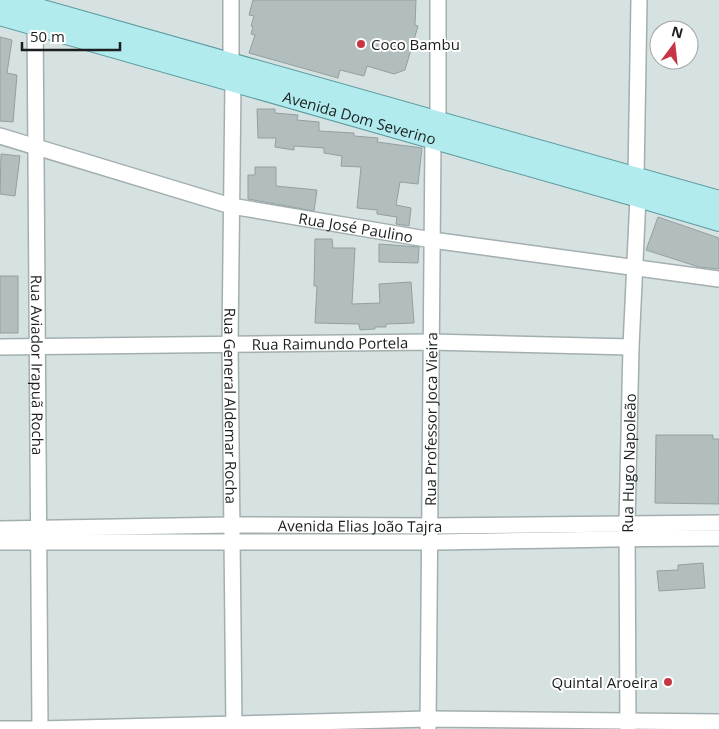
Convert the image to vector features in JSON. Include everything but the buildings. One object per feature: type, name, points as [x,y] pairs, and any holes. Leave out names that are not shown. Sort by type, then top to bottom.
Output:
[{"type":"main road","name":"Avenida Dom Severino","points":[[7,0],[35,11],[232,72],[435,131],[637,187],[719,201]]},
{"type":"main road","name":"Avenida Dom Severino","points":[[0,15],[35,11]]},
{"type":"main road","name":"Avenida Dom Severino","points":[[637,187],[719,221]]},
{"type":"street","name":"Rua General Aldemar Rocha","points":[[231,0],[230,343],[234,726]]},
{"type":"street","name":"Rua Professor Joca Vieira","points":[[428,724],[432,240],[438,0]]},
{"type":"street","name":"Rua Hugo Napoleão","points":[[628,726],[627,531],[637,187],[640,0]]},
{"type":"street","name":"Rua Aviador Irapuã Rocha","points":[[35,11],[39,729]]},
{"type":"street","name":"Rua José Paulino","points":[[0,136],[231,206],[432,240],[719,279]]},
{"type":"street","name":"Rua Raimundo Portela","points":[[0,347],[431,342],[631,347]]},
{"type":"street","name":"Avenida Elias João Tajra","points":[[0,529],[38,535],[232,543],[429,542],[719,524]]},
{"type":"street","name":"Avenida Elias João Tajra","points":[[0,542],[38,535],[232,525],[430,526],[627,531],[719,538]]},
{"type":"street","points":[[0,729],[428,724],[628,726],[719,722]]},
{"type":"place","name":"Coco Bambu","points":[[361,44]]},
{"type":"place","name":"Quintal Aroeira","points":[[668,682]]}]
